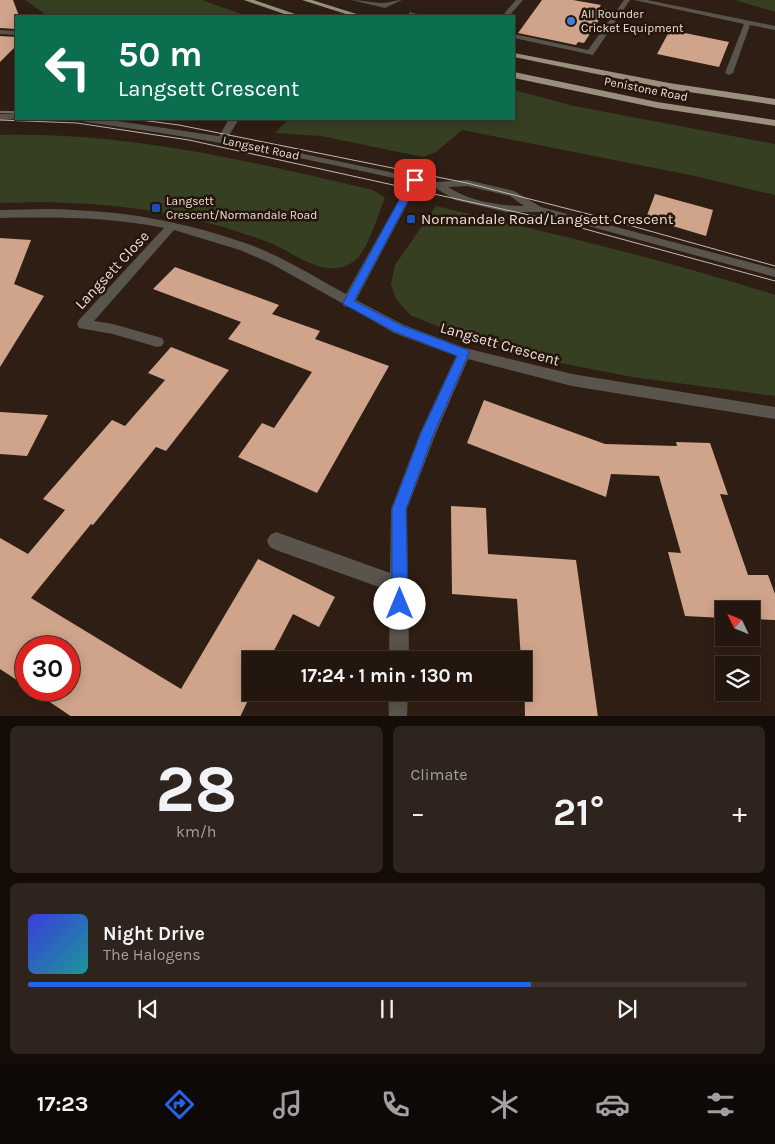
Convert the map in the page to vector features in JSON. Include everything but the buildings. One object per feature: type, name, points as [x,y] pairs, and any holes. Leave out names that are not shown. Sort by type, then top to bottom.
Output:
[{"type":"highway","points":[[247,0],[294,15]]},
{"type":"highway","points":[[305,0],[356,15]]},
{"type":"highway","name":"Penistone Road","points":[[515,55],[669,86],[775,102]]},
{"type":"highway","name":"Penistone Road","points":[[515,75],[657,105],[775,123]]},
{"type":"street","points":[[354,0],[385,6],[399,0]]},
{"type":"street","points":[[506,15],[520,0]]},
{"type":"street","points":[[515,36],[590,53],[627,0]]},
{"type":"street","points":[[637,0],[775,28]]},
{"type":"street","points":[[412,14],[416,15]]},
{"type":"street","points":[[729,73],[748,22]]},
{"type":"street","points":[[0,32],[15,33]]},
{"type":"street","points":[[0,116],[15,116]]},
{"type":"street","name":"Langsett Road","points":[[94,120],[140,125],[222,140],[437,185],[467,183],[514,194],[538,208],[775,273]]},
{"type":"street","points":[[222,140],[233,120]]},
{"type":"street","points":[[348,303],[415,180]]},
{"type":"street","name":"Langsett Road","points":[[437,185],[454,197],[506,209],[538,208]]},
{"type":"street","name":"Langsett Crescent","points":[[0,214],[89,214],[136,219],[172,226],[244,247],[274,260],[348,303],[399,329],[464,353],[572,380],[775,413]]},
{"type":"street","name":"Langsett Close","points":[[156,342],[113,328],[84,324],[101,303],[153,252],[172,226]]},
{"type":"street","points":[[399,651],[399,509],[428,433],[464,353]]},
{"type":"street","points":[[276,541],[400,586]]},
{"type":"street","points":[[398,701],[398,714]]},
{"type":"green space","points":[[25,0],[202,0],[244,15],[47,15]]},
{"type":"green space","points":[[735,0],[775,0],[775,12]]},
{"type":"green space","points":[[515,90],[574,106],[775,144],[775,195],[690,175],[462,130],[436,152],[423,157],[321,136],[275,133],[288,120],[515,120]]},
{"type":"green space","points":[[0,135],[96,138],[188,150],[373,190],[385,198],[368,242],[358,257],[344,267],[324,268],[305,261],[263,240],[217,225],[187,218],[125,207],[94,204],[0,203]]},
{"type":"green space","points":[[436,206],[649,258],[775,295],[775,396],[632,377],[556,362],[459,335],[410,315],[396,299],[391,284],[395,265]]},
{"type":"tram line","points":[[0,112],[15,112]]},
{"type":"tram line","points":[[0,120],[77,123],[189,140],[552,220],[775,281]]},
{"type":"tram line","points":[[141,120],[179,125],[467,183],[596,216],[775,266]]},
{"type":"place","name":"All Rounder Cricket Equipment","points":[[571,21]]},
{"type":"place","name":"Langsett Crescent/Normandale Road","points":[[156,208]]},
{"type":"place","name":"Normandale Road/Langsett Crescent","points":[[411,219]]},
{"type":"route","points":[[400,604],[399,509],[428,433],[464,353],[399,329],[348,303],[415,180]]}]
